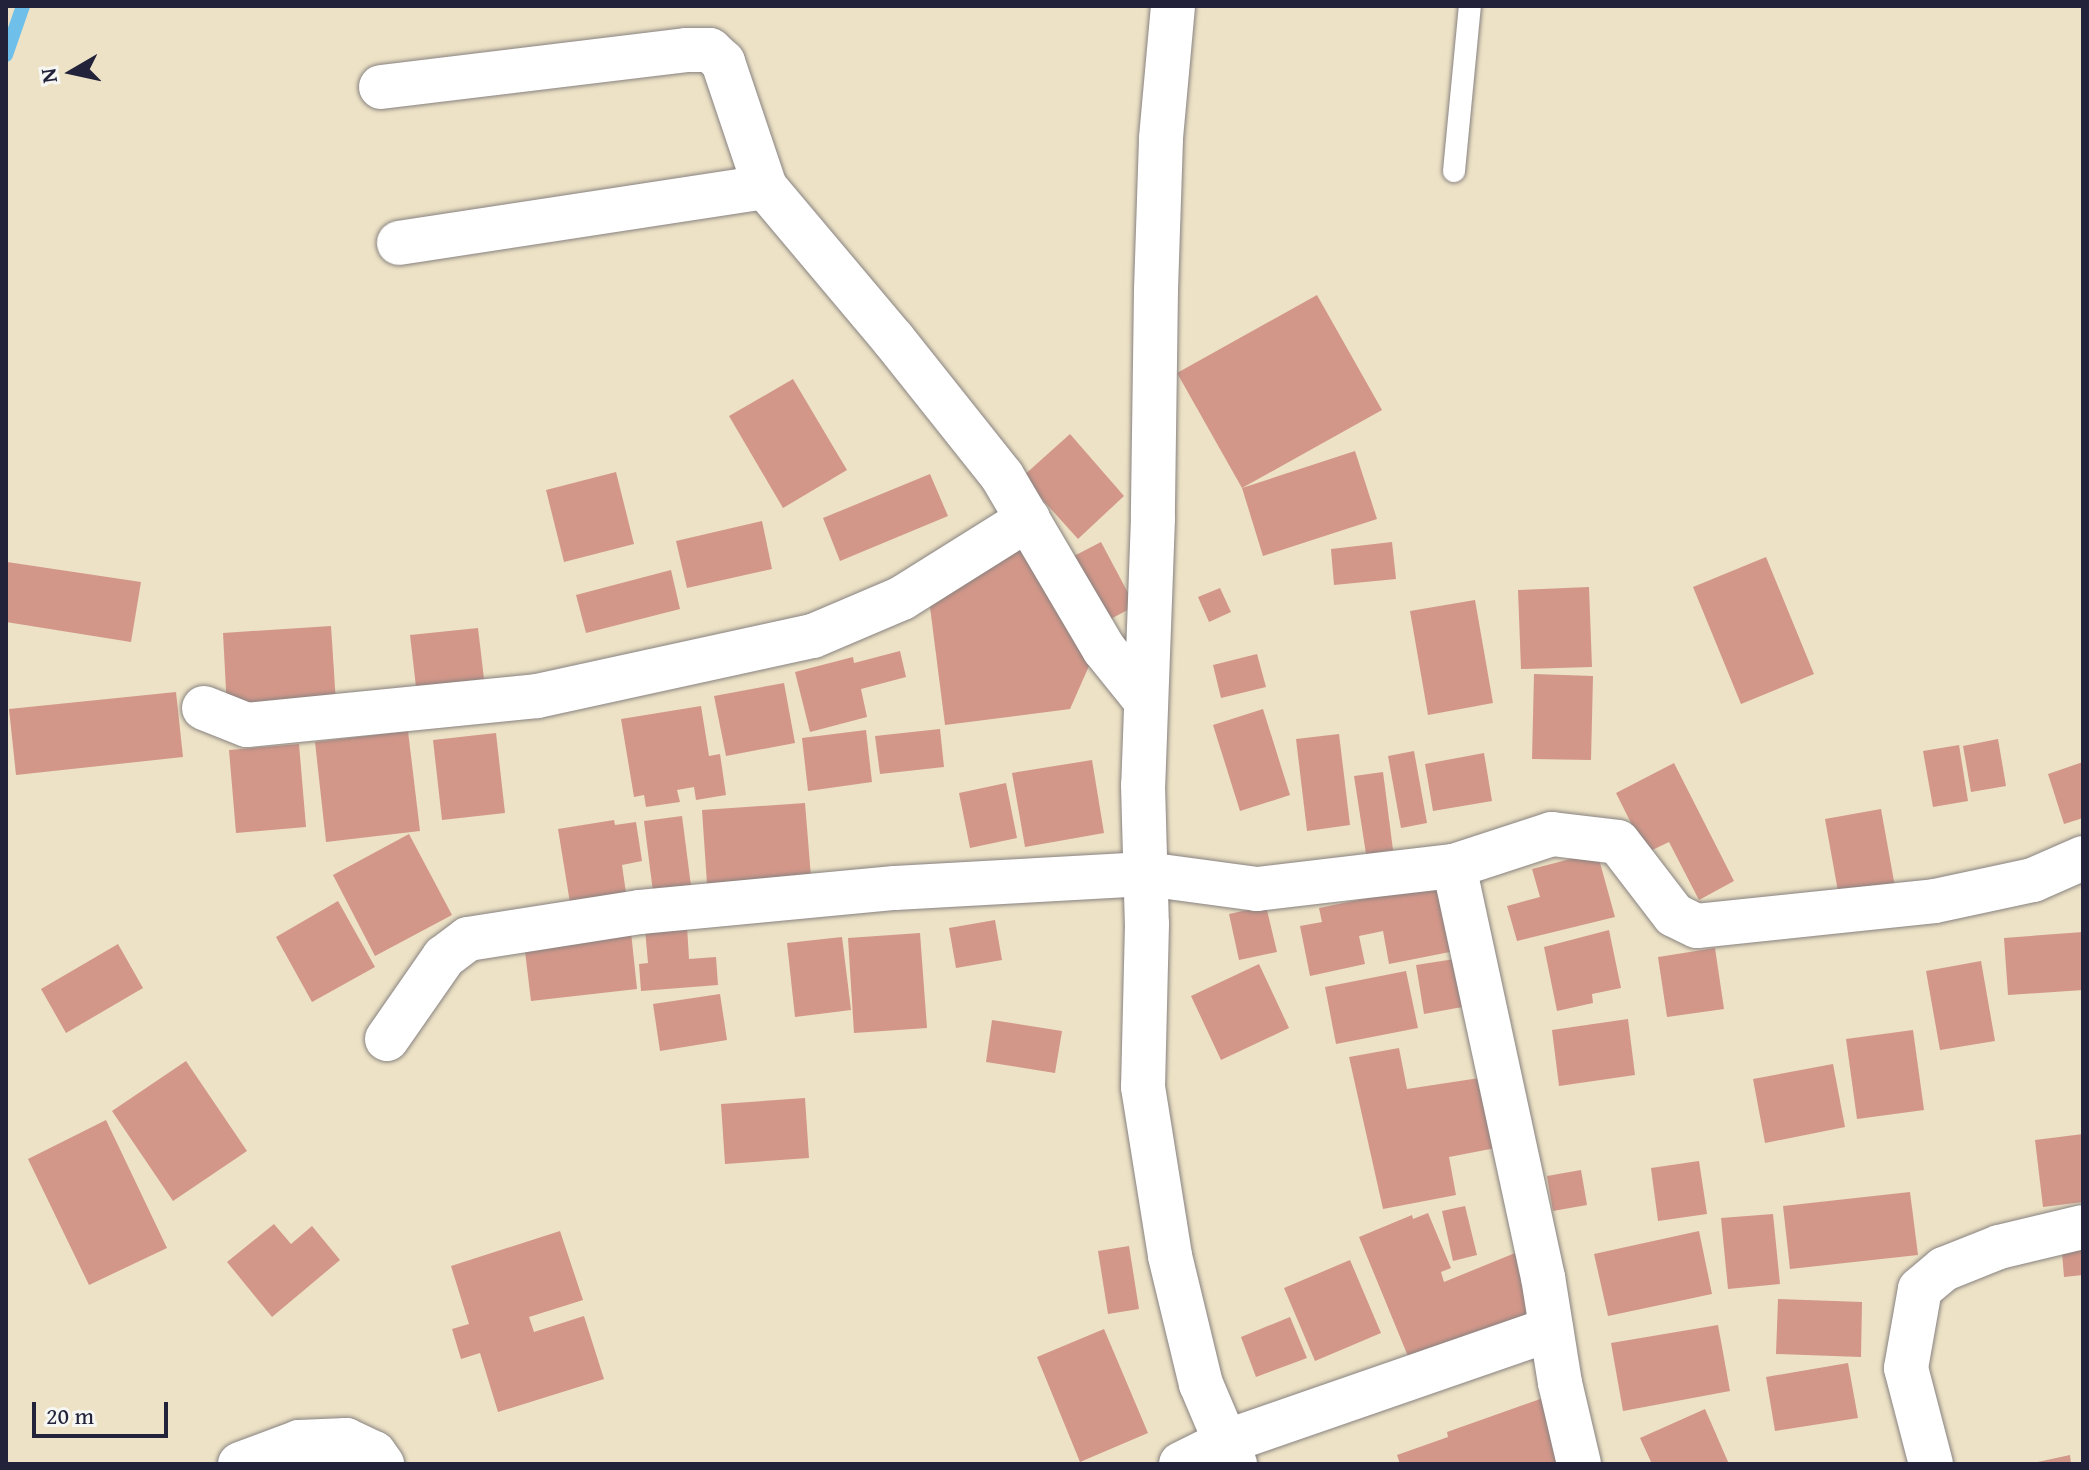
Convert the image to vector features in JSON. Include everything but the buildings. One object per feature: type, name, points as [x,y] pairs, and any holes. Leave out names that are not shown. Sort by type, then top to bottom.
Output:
[{"type":"street","points":[[1173,6],[1161,154],[1146,701],[1143,1087],[1170,1256],[1201,1384],[1230,1453]]},
{"type":"street","points":[[381,87],[686,50],[710,50],[723,62],[765,187],[982,451],[1028,519],[1104,649],[1146,701]]},
{"type":"street","points":[[399,243],[765,187]]},
{"type":"street","points":[[204,708],[247,725],[537,696],[813,636],[902,598],[1028,519]]},
{"type":"street","points":[[387,1039],[444,957],[468,939],[656,910],[895,888],[1146,874],[1257,889],[1454,866],[1552,834],[1618,842],[1674,915],[1697,926],[1935,901],[2033,880],[2083,858]]},
{"type":"street","points":[[1454,866],[1579,1464]]},
{"type":"street","points":[[1931,1464],[1906,1368],[1920,1289],[1944,1269],[1999,1247],[2083,1227]]},
{"type":"street","points":[[1181,1464],[1230,1453],[1551,1329]]},
{"type":"street","points":[[240,1464],[299,1442],[346,1440],[374,1453],[382,1464]]},
{"type":"lane","points":[[1454,171],[1470,6]]},
{"type":"waterway","points":[[6,55],[23,6]]}]
